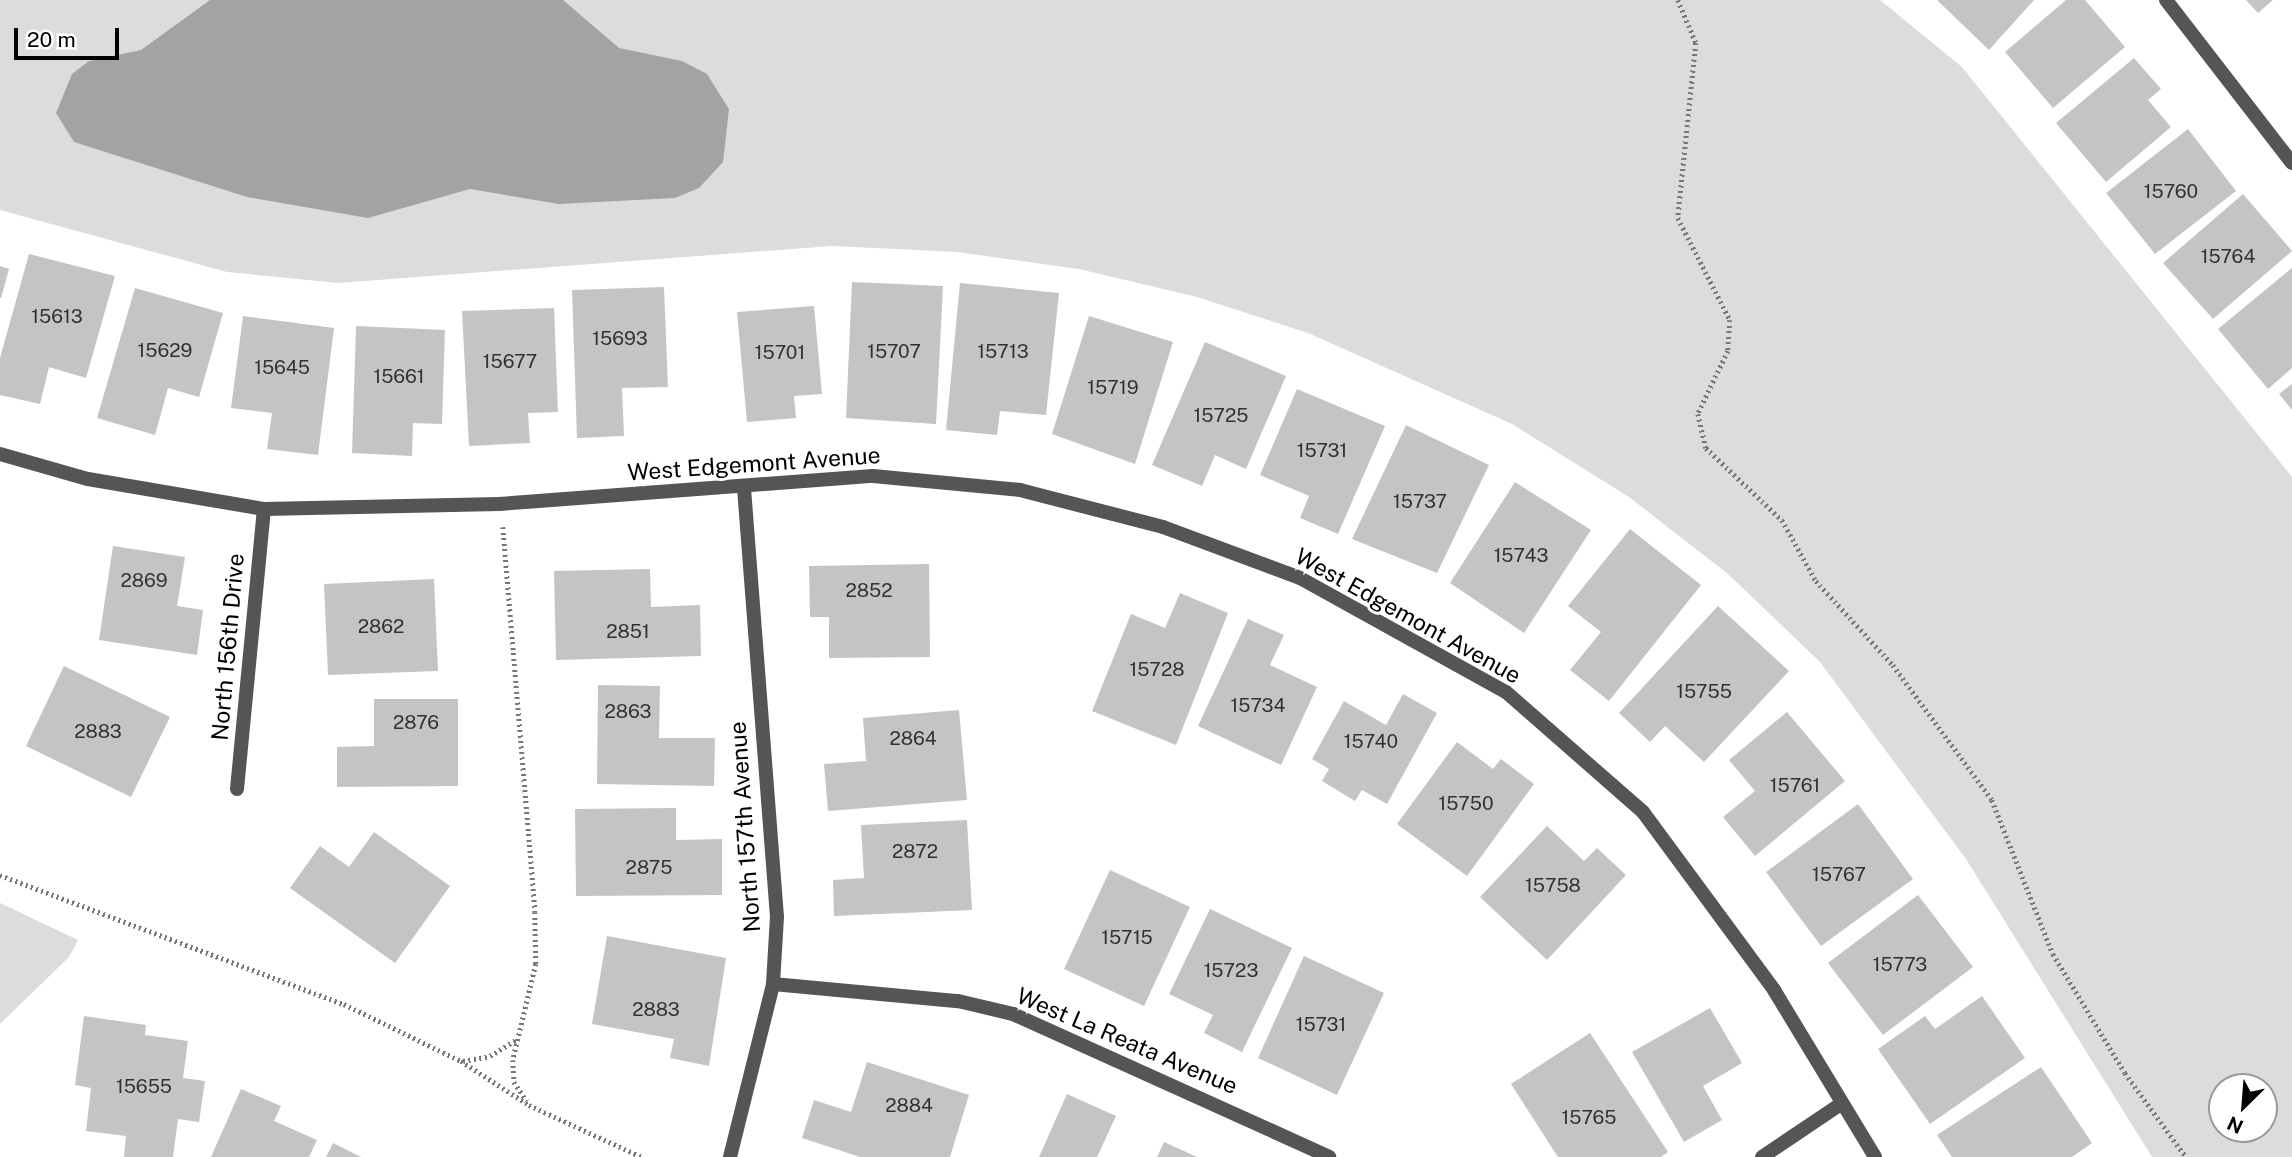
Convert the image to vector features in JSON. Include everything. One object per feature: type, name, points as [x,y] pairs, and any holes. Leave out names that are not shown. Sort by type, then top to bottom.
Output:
[{"type":"street","points":[[2166,0],[2292,163]]},
{"type":"street","name":"West Edgemont Avenue","points":[[0,454],[88,479],[264,509],[499,504],[744,489],[873,476],[1020,490],[1163,527],[1300,578],[1506,692],[1643,812],[1767,980],[1875,1157]]},
{"type":"street","name":"North 157th Avenue","points":[[730,1157],[773,984],[777,917],[744,489]]},
{"type":"street","name":"North 156th Drive","points":[[237,789],[264,509]]},
{"type":"street","name":"West La Reata Avenue","points":[[773,984],[958,1002],[1013,1014],[1329,1157]]},
{"type":"street","points":[[1762,1157],[1841,1104]]},
{"type":"path","points":[[1678,0],[1696,43],[1678,218],[1730,320],[1728,351],[1698,414],[1706,448],[1783,520],[1816,581],[1893,665],[1992,800],[2053,954],[2125,1073],[2186,1157]]},
{"type":"path","points":[[499,504],[535,912],[536,964],[517,1040],[514,1082],[529,1105]]},
{"type":"path","points":[[0,875],[114,923],[277,975],[461,1061],[529,1105],[642,1157]]},
{"type":"path","points":[[461,1061],[490,1056],[517,1040]]},
{"type":"shaded area","points":[[0,0],[1880,0],[1962,67],[2292,477],[2292,1157],[2152,1157],[1966,859],[1820,662],[1728,574],[1629,497],[1512,424],[1308,333],[1197,297],[1079,269],[957,252],[832,246],[338,283],[227,272],[0,210]]},
{"type":"shaded area","points":[[210,0],[563,0],[619,48],[682,61],[707,74],[729,109],[723,162],[699,188],[675,198],[559,204],[470,189],[368,218],[247,197],[74,142],[56,113],[72,74],[89,61],[141,50]]},
{"type":"shaded area","points":[[0,903],[78,940],[69,957],[0,1024]]},
{"type":"building","points":[[1937,0],[2034,0],[1989,50]]},
{"type":"building","points":[[2066,0],[2085,0],[2125,47],[2053,108],[2005,52]]},
{"type":"building","points":[[2246,0],[2273,0],[2258,13]]},
{"type":"building","points":[[2134,58],[2161,89],[2148,100],[2171,127],[2106,182],[2056,123]]},
{"type":"building","points":[[2188,129],[2236,191],[2155,254],[2106,193]]},
{"type":"building","points":[[2243,194],[2292,251],[2213,319],[2163,263]]},
{"type":"building","points":[[29,254],[115,276],[86,378],[49,367],[40,404],[0,395],[0,358]]},
{"type":"building","points":[[0,266],[9,269],[1,298],[0,298]]},
{"type":"building","points":[[2292,268],[2292,368],[2268,389],[2218,329]]},
{"type":"building","points":[[852,282],[943,286],[936,424],[846,418]]},
{"type":"building","points":[[960,283],[1059,293],[1046,415],[1000,411],[997,435],[946,430]]},
{"type":"building","points":[[664,287],[668,387],[622,388],[624,436],[577,438],[572,290]]},
{"type":"building","points":[[135,288],[223,313],[199,397],[168,388],[155,435],[97,418]]},
{"type":"building","points":[[814,306],[822,394],[794,396],[796,418],[747,422],[737,312]]},
{"type":"building","points":[[554,308],[558,412],[528,413],[530,443],[469,446],[462,311]]},
{"type":"building","points":[[243,316],[334,328],[318,455],[267,449],[272,413],[231,408]]},
{"type":"building","points":[[1089,316],[1173,342],[1135,464],[1052,434]]},
{"type":"building","points":[[356,326],[445,330],[442,424],[413,423],[412,456],[352,453]]},
{"type":"building","points":[[1205,342],[1286,376],[1246,469],[1215,455],[1202,486],[1152,465]]},
{"type":"building","points":[[2292,384],[2292,410],[2279,394]]},
{"type":"building","points":[[1297,389],[1385,426],[1338,534],[1300,518],[1309,496],[1260,475]]},
{"type":"building","points":[[1406,425],[1489,465],[1437,573],[1352,539]]},
{"type":"building","points":[[1515,482],[1591,530],[1524,633],[1450,583]]},
{"type":"building","points":[[1630,529],[1701,585],[1609,701],[1570,670],[1601,632],[1568,606]]},
{"type":"building","points":[[113,546],[185,557],[177,606],[203,610],[197,655],[99,640]]},
{"type":"building","points":[[929,564],[930,657],[829,658],[829,617],[810,617],[809,566]]},
{"type":"building","points":[[650,569],[651,607],[700,605],[701,656],[556,660],[554,571]]},
{"type":"building","points":[[434,579],[438,671],[328,675],[324,584]]},
{"type":"building","points":[[1180,593],[1228,613],[1176,745],[1092,711],[1131,614],[1165,628]]},
{"type":"building","points":[[1718,606],[1789,671],[1704,762],[1665,726],[1650,742],[1619,713]]},
{"type":"building","points":[[1248,619],[1284,635],[1270,665],[1317,687],[1281,765],[1198,726]]},
{"type":"building","points":[[64,666],[170,717],[131,797],[26,746]]},
{"type":"building","points":[[598,685],[660,686],[659,738],[715,738],[714,786],[597,784]]},
{"type":"building","points":[[1403,694],[1437,713],[1387,804],[1362,790],[1355,801],[1322,781],[1329,769],[1312,759],[1344,701],[1386,725]]},
{"type":"building","points":[[374,699],[458,699],[458,786],[337,787],[337,747],[374,746]]},
{"type":"building","points":[[959,710],[967,800],[828,811],[824,764],[866,761],[863,718]]},
{"type":"building","points":[[1787,712],[1845,781],[1755,856],[1723,817],[1755,791],[1729,760]]},
{"type":"building","points":[[1457,742],[1493,769],[1501,759],[1534,784],[1467,876],[1397,824]]},
{"type":"building","points":[[1858,804],[1913,879],[1821,946],[1766,872]]},
{"type":"building","points":[[676,808],[676,840],[722,839],[722,895],[576,896],[575,809]]},
{"type":"building","points":[[967,820],[972,910],[834,916],[833,880],[864,878],[861,825]]},
{"type":"building","points":[[1547,826],[1584,861],[1597,848],[1626,875],[1547,960],[1480,897]]},
{"type":"building","points":[[374,832],[450,886],[395,963],[290,888],[320,846],[349,867]]},
{"type":"building","points":[[1110,870],[1190,907],[1144,1006],[1064,969]]},
{"type":"building","points":[[1918,895],[1973,967],[1883,1035],[1828,963]]},
{"type":"building","points":[[1210,909],[1292,948],[1242,1052],[1204,1033],[1213,1015],[1169,994]]},
{"type":"building","points":[[607,936],[726,958],[709,1066],[670,1058],[674,1039],[592,1024]]},
{"type":"building","points":[[1304,956],[1384,993],[1337,1095],[1258,1058]]},
{"type":"building","points":[[1982,996],[2025,1058],[1930,1124],[1878,1049],[1925,1016],[1935,1029]]},
{"type":"building","points":[[1710,1008],[1742,1063],[1703,1086],[1722,1120],[1684,1142],[1632,1052]]},
{"type":"building","points":[[84,1016],[146,1025],[145,1035],[188,1041],[183,1078],[205,1081],[199,1122],[178,1119],[173,1157],[124,1157],[126,1136],[86,1131],[91,1088],[75,1085]]},
{"type":"building","points":[[1590,1033],[1668,1152],[1661,1157],[1558,1157],[1511,1084]]},
{"type":"building","points":[[867,1062],[969,1095],[950,1157],[860,1157],[802,1138],[814,1100],[851,1112]]},
{"type":"building","points":[[2041,1067],[2092,1143],[2072,1157],[1952,1157],[1937,1135]]},
{"type":"building","points":[[241,1089],[281,1106],[274,1121],[317,1140],[309,1157],[211,1157]]},
{"type":"building","points":[[1067,1094],[1116,1116],[1097,1157],[1039,1157]]},
{"type":"building","points":[[1164,1142],[1197,1157],[1157,1157]]},
{"type":"building","points":[[333,1143],[361,1157],[326,1157]]}]
